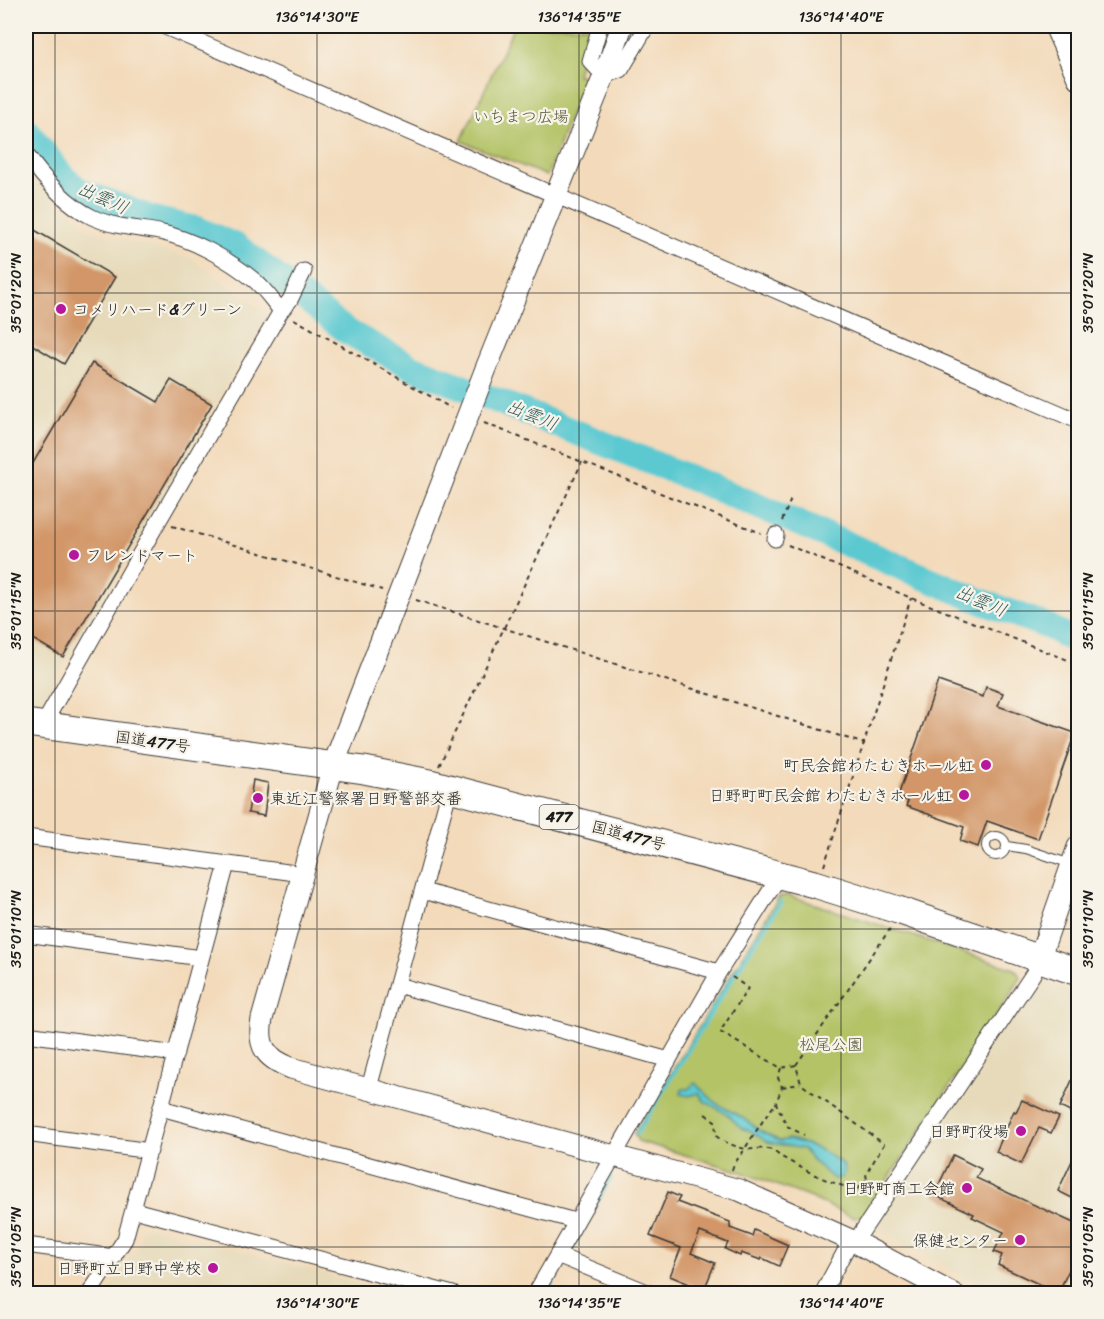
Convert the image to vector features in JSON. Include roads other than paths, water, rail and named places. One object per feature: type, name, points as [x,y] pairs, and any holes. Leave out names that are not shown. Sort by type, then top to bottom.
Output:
[{"type":"highway","name":"国道477号","points":[[34,724],[333,766],[440,786],[818,885],[1078,972]]},
{"type":"street","points":[[163,26],[1078,421]]},
{"type":"street","points":[[600,26],[590,61],[604,76]]},
{"type":"street","points":[[622,26],[485,371],[333,766],[262,1019],[260,1029],[263,1046],[270,1058],[291,1068],[739,1190],[853,1241],[953,1293]]},
{"type":"street","points":[[604,76],[621,70],[647,26]]},
{"type":"street","points":[[1055,26],[1078,78]]},
{"type":"street","points":[[26,154],[42,177],[71,205],[93,218],[123,226],[162,232],[202,248],[222,258],[286,305]]},
{"type":"street","points":[[34,724],[158,522],[304,271]]},
{"type":"street","points":[[369,1088],[423,891],[440,786]]},
{"type":"street","points":[[26,837],[303,874]]},
{"type":"street","points":[[822,1293],[853,1241],[1033,974],[1075,856]]},
{"type":"street","points":[[89,1293],[125,1239],[227,864]]},
{"type":"street","points":[[535,1293],[612,1155],[719,972],[780,875]]},
{"type":"street","points":[[423,891],[719,972]]},
{"type":"street","points":[[26,934],[201,958]]},
{"type":"street","points":[[397,985],[669,1060]]},
{"type":"street","points":[[26,1034],[176,1054]]},
{"type":"street","points":[[161,1108],[575,1221]]},
{"type":"street","points":[[26,1134],[150,1151]]},
{"type":"street","points":[[134,1210],[453,1293]]},
{"type":"street","points":[[26,1245],[114,1257]]},
{"type":"street","points":[[557,1255],[652,1293]]},
{"type":"lane","points":[[1007,846],[1075,856]]},
{"type":"water","points":[[695,1083],[717,1104],[745,1119],[760,1131],[780,1141],[789,1139],[819,1149],[842,1163],[845,1170],[842,1178],[835,1180],[803,1149],[767,1142],[749,1130],[742,1129],[727,1114],[704,1101],[699,1093],[689,1096],[681,1094],[682,1089],[688,1089]]},
{"type":"waterway","name":"出雲川","points":[[26,130],[64,178],[82,192],[153,219],[197,229],[238,247],[348,332],[412,367],[713,487],[978,600],[1049,627],[1078,642]]},
{"type":"waterway","points":[[637,1133],[781,902]]},
{"type":"waterway","points":[[573,1246],[610,1178]]},
{"type":"waterway","points":[[546,1294],[558,1272]]},
{"type":"place","name":"コメリハード&グリーン","points":[[61,309]]},
{"type":"place","name":"フレンドマート","points":[[74,555]]},
{"type":"place","name":"町民会館わたむきホール虹","points":[[986,765]]},
{"type":"place","name":"日野町町民会館 わたむきホール虹","points":[[964,795]]},
{"type":"place","name":"東近江警察署日野警部交番","points":[[258,798]]},
{"type":"place","name":"日野町役場","points":[[1021,1131]]},
{"type":"place","name":"日野町商工会館","points":[[967,1188]]},
{"type":"place","name":"保健センター","points":[[1020,1240]]},
{"type":"place","name":"日野町立日野中学校","points":[[213,1268]]},
{"type":"park label","name":"いちまつ広場","points":[[521,116]]},
{"type":"park label","name":"松尾公園","points":[[831,1044]]}]
